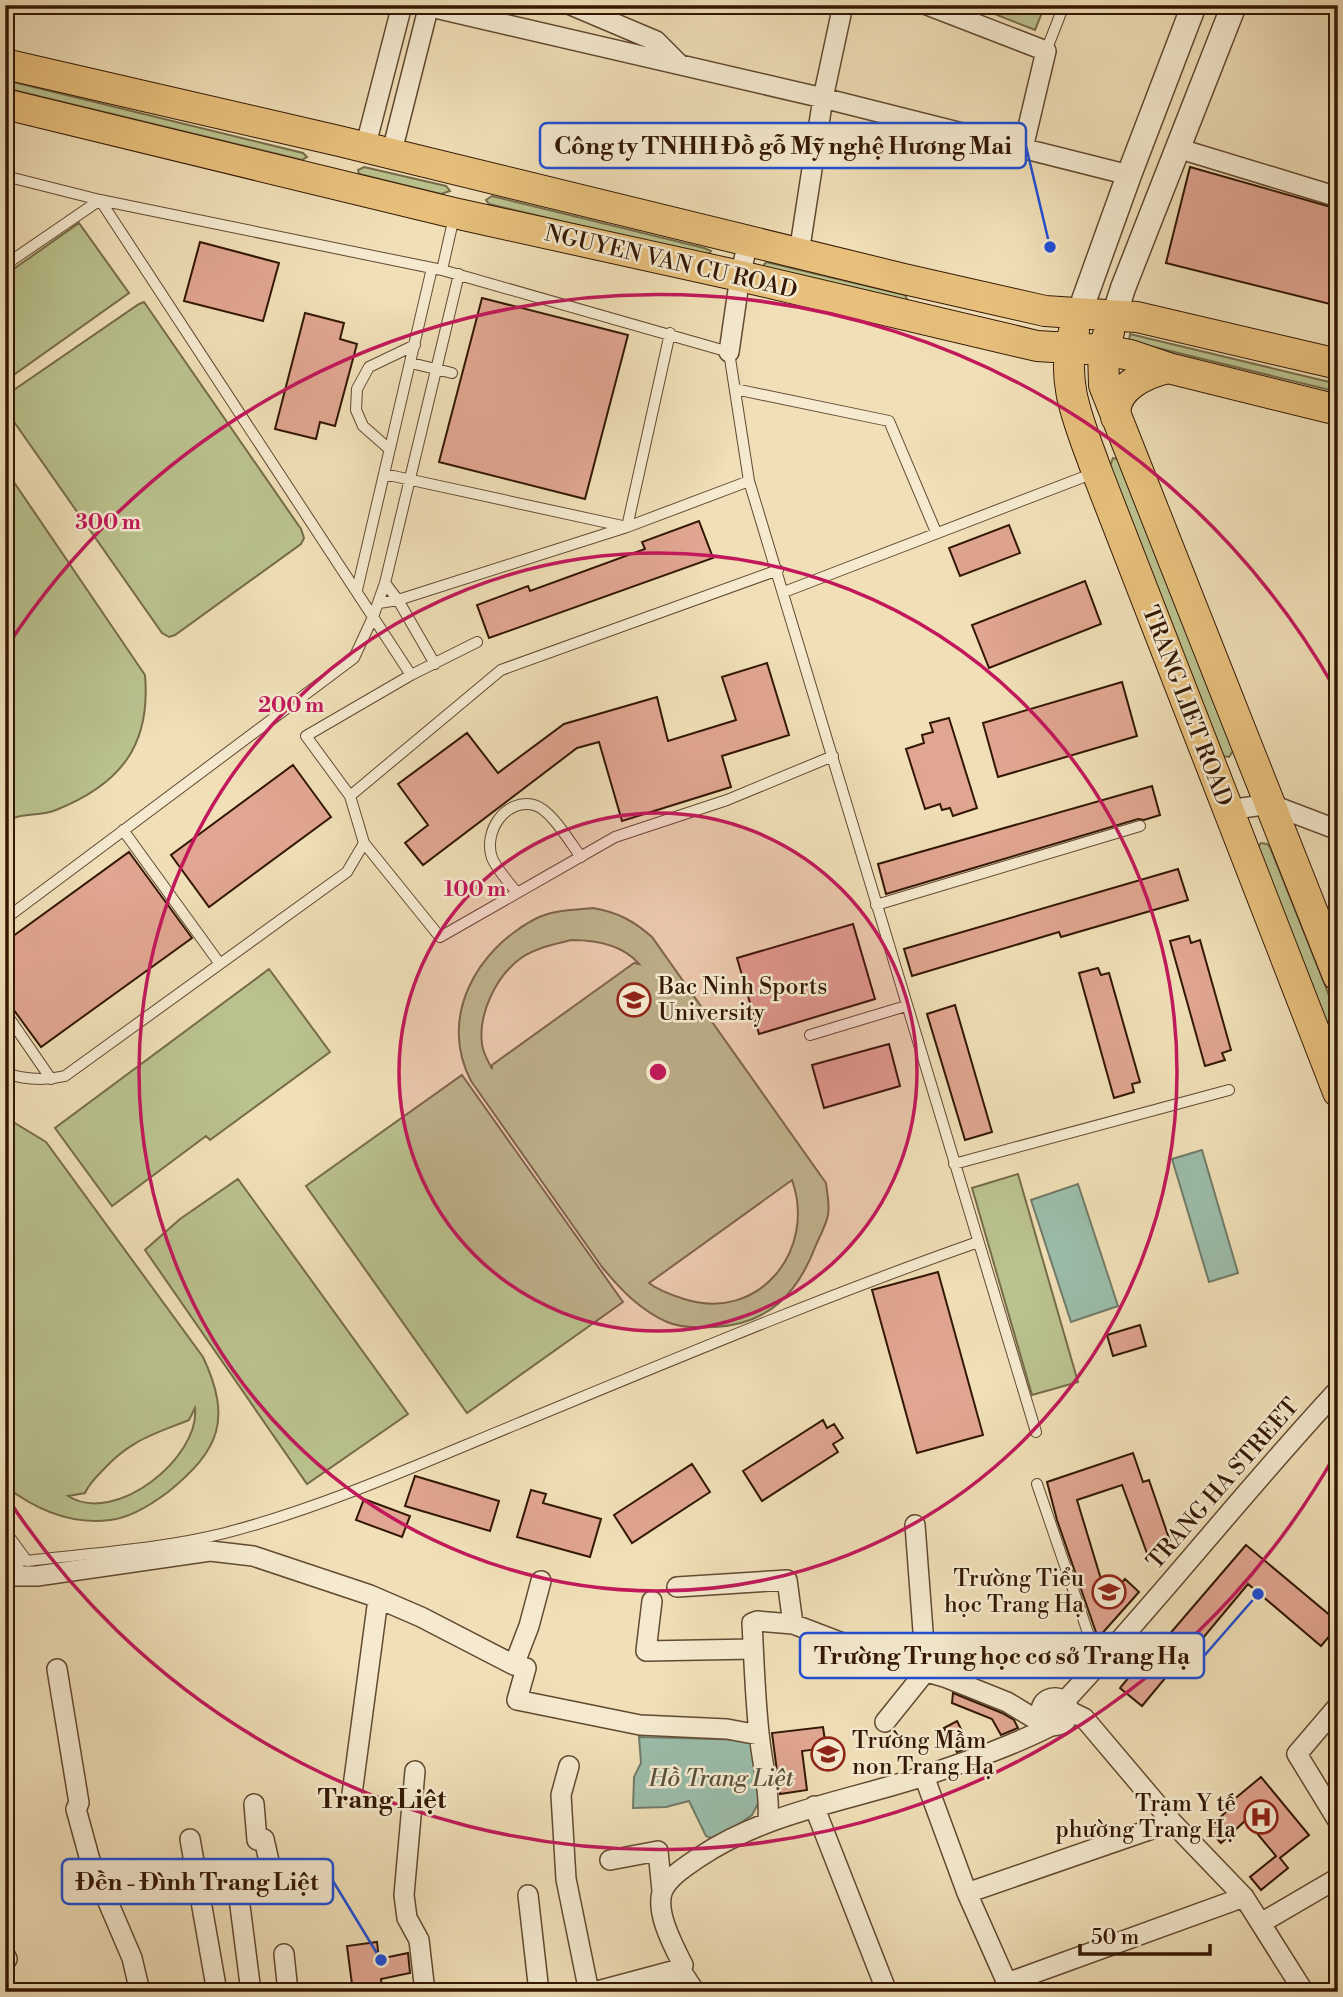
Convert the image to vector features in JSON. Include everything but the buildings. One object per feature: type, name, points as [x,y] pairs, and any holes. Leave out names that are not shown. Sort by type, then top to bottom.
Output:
[{"type":"main road","name":"NGUYEN VAN CU ROAD","points":[[5,64],[1045,311],[1139,317],[1338,364]]},
{"type":"main road","name":"NGUYEN VAN CU ROAD","points":[[5,104],[454,214],[740,276],[1037,346],[1103,350],[1130,355],[1168,368],[1338,410]]},
{"type":"main road","points":[[327,181],[365,148]]},
{"type":"main road","points":[[454,214],[464,173]]},
{"type":"main road","name":"TRANG LIET ROAD","points":[[1079,314],[1069,348],[1070,390],[1097,472],[1338,1092]]},
{"type":"main road","name":"TRANG LIET ROAD","points":[[1114,316],[1103,350],[1104,385],[1338,976]]},
{"type":"main road","points":[[1116,417],[1116,401],[1123,391],[1144,374],[1168,368]]},
{"type":"street","points":[[365,148],[402,5]]},
{"type":"street","points":[[571,5],[656,41],[680,65]]},
{"type":"street","points":[[799,253],[823,98],[844,5]]},
{"type":"street","points":[[927,5],[1046,51],[1023,148]]},
{"type":"street","points":[[1079,314],[1194,5]]},
{"type":"street","points":[[1114,316],[1234,5]]},
{"type":"street","points":[[365,148],[427,6],[823,98],[1129,175]]},
{"type":"street","points":[[1177,148],[1338,197]]},
{"type":"street","points":[[729,352],[748,242]]},
{"type":"street","points":[[1228,810],[1270,804],[1338,830]]},
{"type":"street","name":"TRANG HA STREET","points":[[663,1891],[677,1872],[718,1845],[768,1821],[924,1776],[1016,1744],[1057,1714],[1275,1458],[1338,1390]]},
{"type":"street","points":[[885,1722],[926,1671],[915,1525]]},
{"type":"street","points":[[5,1545],[16,1560],[5,1562]]},
{"type":"street","points":[[5,1576],[37,1576],[210,1550],[253,1556],[378,1599],[421,1617],[514,1665],[526,1668],[517,1700],[640,1725],[727,1729],[759,1735]]},
{"type":"street","points":[[677,1587],[787,1580],[793,1624]]},
{"type":"street","points":[[514,1665],[529,1626],[541,1581]]},
{"type":"street","points":[[352,1794],[378,1599]]},
{"type":"street","points":[[652,1601],[646,1651],[753,1649]]},
{"type":"street","points":[[768,1821],[770,1795],[759,1735],[752,1623],[762,1620],[793,1624],[887,1660],[926,1671],[1007,1702],[1035,1719],[1057,1714],[1084,1718],[1172,1822],[1244,1897],[1304,1992]]},
{"type":"street","points":[[57,1669],[79,1803],[76,1808],[79,1821],[90,1860],[132,1958],[140,1992]]},
{"type":"street","points":[[1338,1706],[1297,1754],[1338,1821]]},
{"type":"street","points":[[569,1766],[561,1795],[566,1879],[601,1991],[676,1970],[683,1965],[667,1936],[658,1851],[610,1860]]},
{"type":"street","points":[[415,1771],[404,1895],[407,1917],[419,1940],[425,1992]]},
{"type":"street","points":[[924,1776],[967,1893],[1009,1987],[1244,1897]]},
{"type":"street","points":[[251,1992],[238,1890],[273,1880],[264,1839],[257,1840],[254,1804]]},
{"type":"street","points":[[814,1806],[887,1992]]},
{"type":"street","points":[[967,1893],[1172,1822]]},
{"type":"street","points":[[190,1839],[217,1992]]},
{"type":"street","points":[[1261,1923],[1338,1878]]},
{"type":"street","points":[[528,1895],[539,1992]]},
{"type":"street","points":[[284,1954],[288,1992]]},
{"type":"street","points":[[676,1970],[695,1992]]},
{"type":"lane","points":[[1046,51],[1064,5]]},
{"type":"lane","points":[[5,176],[100,200],[459,274],[729,352],[750,481],[905,1006],[1036,1432]]},
{"type":"lane","points":[[5,265],[100,200]]},
{"type":"lane","points":[[100,200],[411,675]]},
{"type":"lane","points":[[357,590],[388,448],[454,214]]},
{"type":"lane","points":[[5,919],[354,658],[379,603],[459,274]]},
{"type":"lane","points":[[627,527],[670,333]]},
{"type":"lane","points":[[388,448],[363,426],[356,410],[357,390],[369,367],[415,345]]},
{"type":"lane","points":[[411,363],[452,373]]},
{"type":"lane","points":[[735,389],[889,421],[936,532]]},
{"type":"lane","points":[[784,592],[1097,472]]},
{"type":"lane","points":[[384,474],[627,527]]},
{"type":"lane","points":[[379,603],[398,600],[627,527],[750,481]]},
{"type":"lane","points":[[350,796],[501,670],[778,570]]},
{"type":"lane","points":[[384,583],[398,600],[435,664]]},
{"type":"lane","points":[[477,642],[411,675],[306,736],[350,796],[363,844],[440,937],[615,837],[727,800],[833,756]]},
{"type":"lane","points":[[517,893],[493,862],[489,847],[493,827],[503,813],[534,805],[548,814],[580,857]]},
{"type":"lane","points":[[876,905],[1140,826]]},
{"type":"lane","points":[[123,830],[220,964]]},
{"type":"lane","points":[[5,1073],[24,1080],[65,1076],[347,872],[363,844]]},
{"type":"lane","points":[[810,1035],[905,1006]]},
{"type":"lane","points":[[5,1012],[51,1079]]},
{"type":"lane","points":[[954,1164],[1229,1090]]},
{"type":"lane","points":[[5,1531],[27,1561],[179,1542],[224,1533],[291,1514],[861,1283],[978,1242]]},
{"type":"lane","points":[[1037,1484],[1099,1665]]},
{"type":"lane","points":[[674,1992],[676,1970]]},
{"type":"green space","points":[[972,5],[1045,5],[1035,30]]},
{"type":"green space","points":[[5,80],[303,153],[307,157],[302,160],[5,88]]},
{"type":"green space","points":[[364,167],[446,186],[450,191],[441,194],[359,174],[358,170]]},
{"type":"green space","points":[[492,196],[711,251],[704,255],[489,204],[486,200]]},
{"type":"green space","points":[[79,223],[129,293],[5,381],[5,275]]},
{"type":"green space","points":[[766,262],[905,295],[908,301],[762,268]]},
{"type":"green space","points":[[144,302],[301,529],[304,538],[301,544],[169,637],[162,633],[5,409],[5,396]]},
{"type":"green space","points":[[1130,334],[1338,384],[1338,392],[1129,341]]},
{"type":"green space","points":[[1113,458],[1118,459],[1231,744],[1233,751],[1229,757],[1223,756],[1110,466]]},
{"type":"green space","points":[[5,469],[145,675],[146,700],[137,742],[127,759],[98,788],[56,810],[17,817],[5,822]]},
{"type":"green space","points":[[1261,843],[1270,847],[1338,1018],[1338,1051],[1258,847]]},
{"type":"green space","points":[[593,908],[632,922],[652,937],[826,1183],[828,1215],[809,1262],[800,1278],[779,1303],[751,1320],[715,1327],[678,1325],[657,1317],[631,1298],[602,1267],[471,1081],[462,1057],[459,1033],[461,1010],[468,988],[480,967],[514,932],[535,919],[556,912]],"holes":[[[571,940],[590,941],[617,948],[639,964],[634,963],[492,1065],[492,1069],[483,1051],[482,1032],[486,1008],[497,985],[521,958],[539,949]],[[792,1180],[798,1206],[796,1232],[789,1255],[775,1275],[758,1290],[736,1300],[711,1304],[684,1299],[661,1291],[649,1283]]]},
{"type":"green space","points":[[269,969],[330,1052],[210,1140],[206,1136],[112,1206],[55,1128]]},
{"type":"green space","points":[[462,1075],[623,1302],[467,1413],[306,1186]]},
{"type":"green space","points":[[5,1117],[46,1142],[203,1357],[217,1398],[218,1416],[210,1447],[186,1477],[148,1506],[126,1516],[95,1521],[67,1518],[41,1509],[5,1486]],"holes":[[[195,1408],[193,1427],[184,1447],[169,1466],[130,1495],[108,1502],[87,1503],[68,1496],[85,1493],[122,1452],[142,1440],[189,1420]]]},
{"type":"green space","points":[[1018,1174],[1078,1382],[1032,1395],[972,1188]]},
{"type":"green space","points":[[238,1179],[408,1414],[307,1484],[145,1250],[180,1219]]},
{"type":"water","points":[[1202,1150],[1238,1273],[1209,1282],[1172,1159]]},
{"type":"water","points":[[1078,1184],[1118,1306],[1071,1322],[1031,1200]]},
{"type":"water","name":"Hồ Trang Liệt","points":[[639,1737],[749,1740],[756,1752],[761,1798],[752,1815],[721,1835],[711,1838],[706,1836],[689,1801],[666,1807],[633,1808],[634,1777],[641,1763]]},
{"type":"place","name":"Công ty TNHH Đồ gỗ Mỹ nghệ Hương Mai","points":[[1050,247]]},
{"type":"place","name":"Bac Ninh Sports University","points":[[634,1000]]},
{"type":"place","name":"Trường Tiểu học Trang Hạ","points":[[1109,1592]]},
{"type":"place","name":"Trường Trung học cơ sở Trang Hạ","points":[[1258,1594]]},
{"type":"place","name":"Trường Mầm non Trang Hạ","points":[[828,1754]]},
{"type":"place","name":"Trạm Y tế phường Trang Hạ","points":[[1261,1817]]},
{"type":"place","name":"Đền - Đình Trang Liệt","points":[[381,1960]]},
{"type":"district","name":"Trang Liệt","points":[[382,1800]]}]
